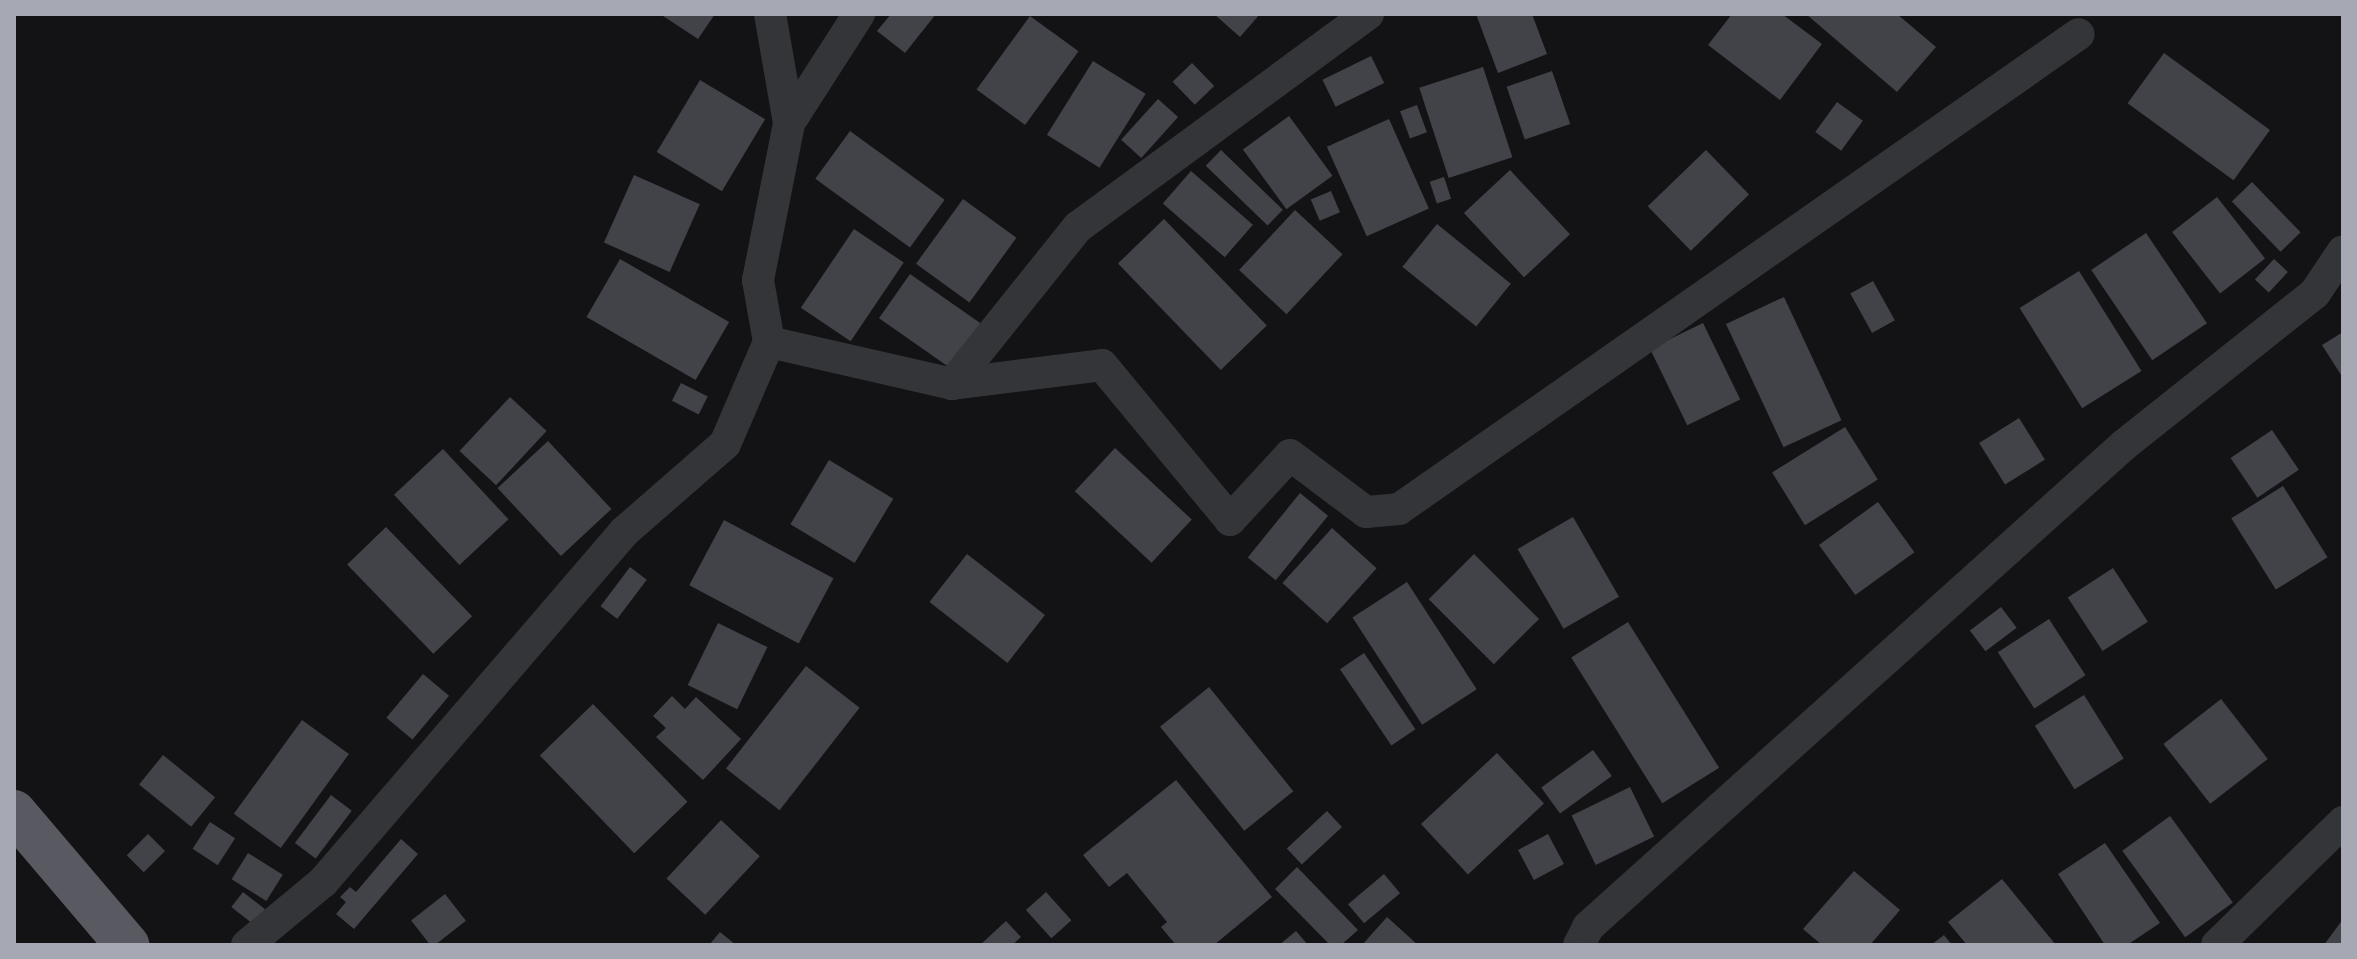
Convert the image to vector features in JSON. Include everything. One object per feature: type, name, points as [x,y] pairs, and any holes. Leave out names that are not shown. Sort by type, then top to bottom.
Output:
[{"type":"highway","points":[[14,812],[127,945]]},
{"type":"street","points":[[247,945],[323,882],[624,532],[725,444],[769,342],[758,280],[789,123],[770,14]]},
{"type":"street","points":[[789,123],[859,14]]},
{"type":"street","points":[[952,384],[1078,227],[1368,14]]},
{"type":"street","points":[[769,342],[952,384],[1102,365],[1230,520],[1290,455],[1366,512],[1399,509],[2079,34]]},
{"type":"street","points":[[1579,945],[1588,927],[2124,445],[2315,293],[2343,251]]},
{"type":"street","points":[[2217,945],[2343,822]]},
{"type":"building","points":[[660,14],[715,14],[698,39]]},
{"type":"building","points":[[891,14],[936,14],[905,53],[877,31]]},
{"type":"building","points":[[1214,14],[1260,14],[1240,37]]},
{"type":"building","points":[[1476,14],[1532,14],[1547,54],[1498,73]]},
{"type":"building","points":[[1732,14],[1782,14],[1822,44],[1780,100],[1708,45]]},
{"type":"building","points":[[1806,14],[1897,14],[1936,47],[1897,92]]},
{"type":"building","points":[[1030,16],[1079,51],[1025,125],[977,90]]},
{"type":"building","points":[[2164,53],[2270,130],[2234,180],[2128,103]]},
{"type":"building","points":[[1371,56],[1384,83],[1336,107],[1322,80]]},
{"type":"building","points":[[1093,61],[1146,94],[1099,168],[1047,135]]},
{"type":"building","points":[[1192,63],[1214,86],[1195,105],[1173,82]]},
{"type":"building","points":[[1483,67],[1512,157],[1449,178],[1419,88]]},
{"type":"building","points":[[1552,71],[1570,124],[1525,140],[1507,87]]},
{"type":"building","points":[[700,80],[765,119],[722,191],[657,152]]},
{"type":"building","points":[[1158,99],[1178,117],[1141,158],[1121,140]]},
{"type":"building","points":[[1837,102],[1863,121],[1841,151],[1815,132]]},
{"type":"building","points":[[1417,105],[1427,132],[1410,138],[1400,111]]},
{"type":"building","points":[[1289,116],[1332,176],[1286,209],[1243,150]]},
{"type":"building","points":[[1389,119],[1429,209],[1367,236],[1327,147]]},
{"type":"building","points":[[850,131],[945,200],[910,248],[815,179]]},
{"type":"building","points":[[1221,150],[1283,210],[1268,226],[1206,166]]},
{"type":"building","points":[[1706,150],[1749,195],[1691,251],[1648,206]]},
{"type":"building","points":[[1510,170],[1570,234],[1524,277],[1464,213]]},
{"type":"building","points":[[1191,171],[1253,225],[1225,257],[1163,203]]},
{"type":"building","points":[[634,175],[700,204],[670,272],[604,243]]},
{"type":"building","points":[[1444,177],[1451,199],[1437,204],[1430,182]]},
{"type":"building","points":[[2252,182],[2301,232],[2280,252],[2232,201]]},
{"type":"building","points":[[1331,191],[1340,212],[1320,221],[1311,200]]},
{"type":"building","points":[[2217,197],[2265,258],[2220,294],[2172,232]]},
{"type":"building","points":[[963,199],[1016,238],[969,303],[916,264]]},
{"type":"building","points":[[1295,210],[1343,254],[1287,314],[1239,270]]},
{"type":"building","points":[[1164,219],[1267,325],[1221,370],[1118,263]]},
{"type":"building","points":[[1437,224],[1511,284],[1476,327],[1402,267]]},
{"type":"building","points":[[854,229],[904,263],[851,341],[801,308]]},
{"type":"building","points":[[2146,233],[2207,323],[2152,360],[2091,270]]},
{"type":"building","points":[[620,259],[729,322],[696,380],[586,317]]},
{"type":"building","points":[[2274,259],[2288,272],[2269,292],[2255,279]]},
{"type":"building","points":[[2079,271],[2142,371],[2082,408],[2020,308]]},
{"type":"building","points":[[910,274],[980,323],[949,368],[879,318]]},
{"type":"building","points":[[1873,281],[1895,320],[1872,333],[1850,294]]},
{"type":"building","points":[[1784,297],[1841,420],[1783,447],[1726,324]]},
{"type":"building","points":[[1703,323],[1740,399],[1687,425],[1650,349]]},
{"type":"building","points":[[2343,332],[2343,378],[2322,345]]},
{"type":"building","points":[[681,383],[708,397],[699,414],[672,401]]},
{"type":"building","points":[[510,397],[547,431],[496,485],[460,451]]},
{"type":"building","points":[[2019,418],[2045,460],[2005,484],[1979,443]]},
{"type":"building","points":[[1845,427],[1878,480],[1805,525],[1772,473]]},
{"type":"building","points":[[2272,430],[2299,470],[2257,498],[2231,458]]},
{"type":"building","points":[[548,441],[611,509],[561,556],[498,488]]},
{"type":"building","points":[[1115,448],[1192,520],[1152,563],[1075,491]]},
{"type":"building","points":[[443,449],[508,519],[459,565],[394,495]]},
{"type":"building","points":[[829,460],[893,499],[855,563],[790,524]]},
{"type":"building","points":[[2283,486],[2328,557],[2276,590],[2231,518]]},
{"type":"building","points":[[1300,493],[1328,516],[1276,580],[1248,558]]},
{"type":"building","points":[[1878,502],[1914,552],[1855,595],[1819,545]]},
{"type":"building","points":[[1573,517],[1619,597],[1564,629],[1518,549]]},
{"type":"building","points":[[724,520],[833,578],[799,644],[689,585]]},
{"type":"building","points":[[386,527],[472,616],[433,654],[347,565]]},
{"type":"building","points":[[1332,528],[1377,568],[1327,623],[1282,583]]},
{"type":"building","points":[[967,554],[1045,615],[1007,663],[929,602]]},
{"type":"building","points":[[1474,554],[1539,619],[1494,664],[1429,599]]},
{"type":"building","points":[[630,567],[647,580],[617,619],[601,606]]},
{"type":"building","points":[[2113,568],[2148,622],[2103,651],[2068,597]]},
{"type":"building","points":[[1407,582],[1477,689],[1422,725],[1352,617]]},
{"type":"building","points":[[2001,607],[2017,628],[1986,651],[1970,630]]},
{"type":"building","points":[[2049,619],[2085,675],[2034,708],[1998,652]]},
{"type":"building","points":[[1628,622],[1719,768],[1662,803],[1571,658]]},
{"type":"building","points":[[718,623],[767,647],[737,709],[688,685]]},
{"type":"building","points":[[1364,653],[1415,729],[1391,745],[1340,669]]},
{"type":"building","points":[[806,666],[860,708],[780,810],[726,768]]},
{"type":"building","points":[[423,674],[449,696],[412,740],[386,718]]},
{"type":"building","points":[[1209,687],[1293,791],[1244,831],[1160,727]]},
{"type":"building","points":[[2084,695],[2124,759],[2075,789],[2035,726]]},
{"type":"building","points":[[672,696],[685,709],[696,697],[741,739],[703,780],[656,737],[666,728],[653,716]]},
{"type":"building","points":[[2221,699],[2268,759],[2210,804],[2163,744]]},
{"type":"building","points":[[593,704],[687,802],[634,853],[540,755]]},
{"type":"building","points":[[302,720],[349,754],[281,848],[234,814]]},
{"type":"building","points":[[1593,750],[1612,776],[1560,814],[1541,788]]},
{"type":"building","points":[[1497,753],[1544,803],[1468,874],[1421,824]]},
{"type":"building","points":[[163,755],[215,797],[191,827],[139,785]]},
{"type":"building","points":[[1176,780],[1272,897],[1214,945],[1176,945],[1161,927],[1167,922],[1127,873],[1109,887],[1083,855]]},
{"type":"building","points":[[1630,787],[1654,836],[1596,865],[1572,815]]},
{"type":"building","points":[[331,795],[352,811],[316,859],[295,843]]},
{"type":"building","points":[[1327,811],[1342,827],[1302,865],[1287,849]]},
{"type":"building","points":[[2170,816],[2233,903],[2185,937],[2122,851]]},
{"type":"building","points":[[721,820],[760,856],[705,915],[666,879]]},
{"type":"building","points":[[210,822],[235,838],[218,865],[193,849]]},
{"type":"building","points":[[148,834],[165,851],[144,872],[127,855]]},
{"type":"building","points":[[1548,834],[1564,864],[1534,880],[1518,850]]},
{"type":"building","points":[[401,839],[418,854],[354,929],[336,914],[346,902],[340,897],[350,887],[356,892]]},
{"type":"building","points":[[2105,843],[2160,923],[2127,945],[2105,945],[2058,874]]},
{"type":"building","points":[[248,853],[283,875],[266,901],[232,879]]},
{"type":"building","points":[[1297,867],[1358,930],[1341,945],[1330,945],[1275,889]]},
{"type":"building","points":[[1854,871],[1900,910],[1870,945],[1822,945],[1803,929]]},
{"type":"building","points":[[1384,874],[1400,893],[1364,923],[1348,904]]},
{"type":"building","points":[[2002,879],[2056,945],[1967,945],[1948,922]]},
{"type":"building","points":[[243,892],[265,909],[253,924],[231,907]]},
{"type":"building","points":[[1046,892],[1071,920],[1051,938],[1026,910]]},
{"type":"building","points":[[445,894],[466,921],[435,945],[430,945],[411,920]]},
{"type":"building","points":[[1387,917],[1418,945],[1362,945]]},
{"type":"building","points":[[2343,919],[2343,945],[2324,945]]},
{"type":"building","points":[[1006,921],[1021,937],[1012,945],[980,945]]},
{"type":"building","points":[[1296,931],[1308,945],[1279,945]]},
{"type":"building","points":[[720,932],[736,945],[709,945]]},
{"type":"building","points":[[1944,935],[1952,945],[1931,945]]}]
